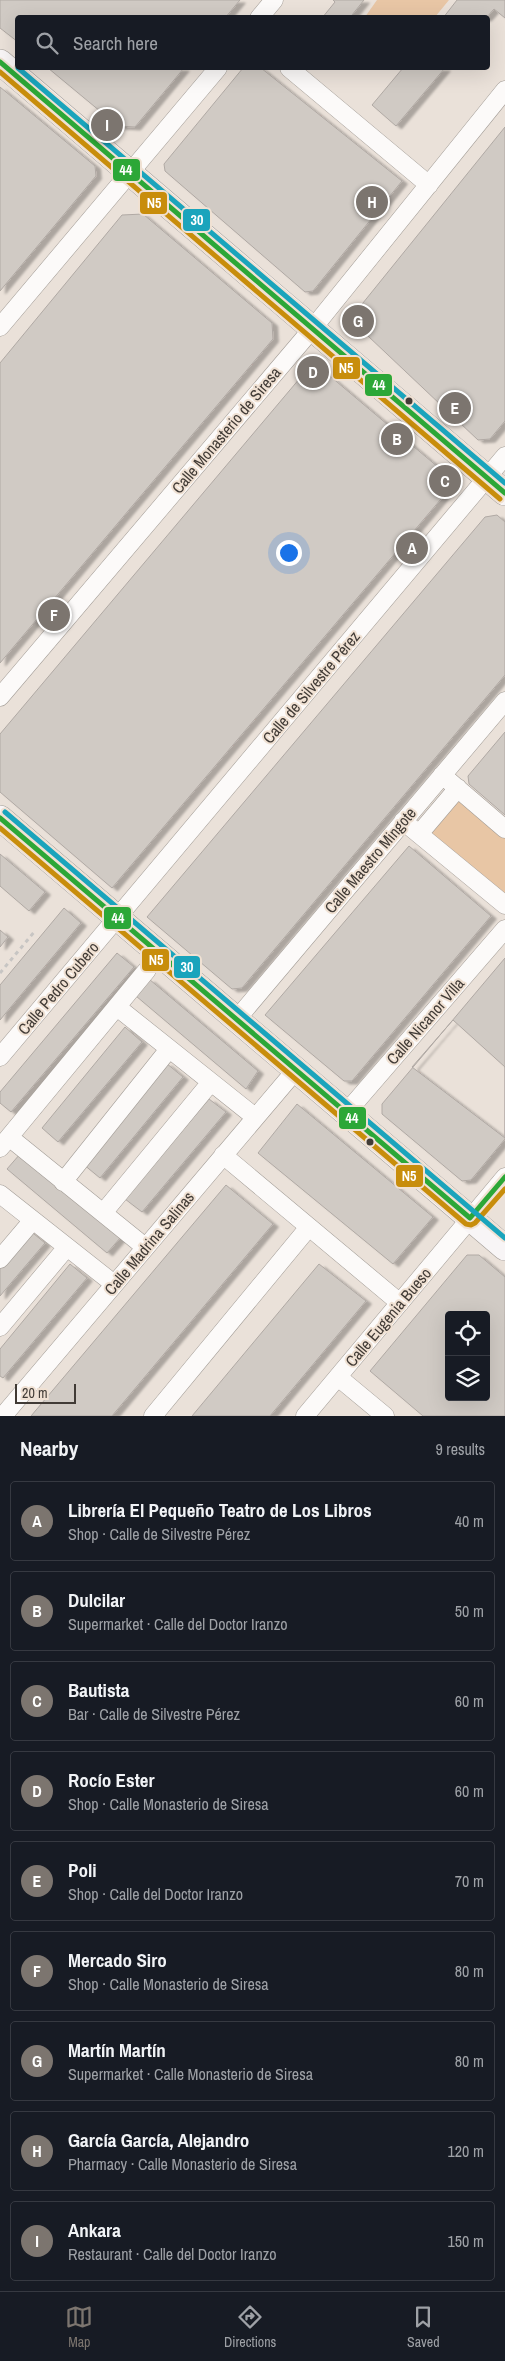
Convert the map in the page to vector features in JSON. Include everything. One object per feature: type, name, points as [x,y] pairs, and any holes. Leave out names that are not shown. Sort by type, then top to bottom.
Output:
[{"type":"street","points":[[262,15],[274,0]]},
{"type":"street","points":[[0,62],[496,485]]},
{"type":"street","points":[[0,326],[216,70]]},
{"type":"street","points":[[291,70],[429,185]]},
{"type":"street","name":"Calle Monasterio de Siresa","points":[[0,697],[313,328],[505,90]]},
{"type":"street","name":"Calle de Silvestre Pérez","points":[[116,918],[496,485],[505,456]]},
{"type":"street","name":"Calle Maestro Mingote","points":[[236,1020],[505,701]]},
{"type":"street","points":[[442,774],[505,829]]},
{"type":"street","points":[[419,834],[458,788]]},
{"type":"street","points":[[0,818],[505,1248]]},
{"type":"street","points":[[403,821],[505,905]]},
{"type":"street","name":"Calle Pedro Cubero","points":[[0,1057],[116,918]]},
{"type":"street","name":"Calle Nicanor Villa","points":[[346,1113],[505,929]]},
{"type":"street","points":[[145,1247],[63,1182],[4,1142],[148,970]]},
{"type":"street","points":[[117,1007],[255,1117]]},
{"type":"street","points":[[63,1182],[169,1049]]},
{"type":"street","name":"Calle Madrina Salinas","points":[[3,1410],[114,1284],[295,1070]]},
{"type":"street","points":[[103,1213],[211,1082]]},
{"type":"street","points":[[224,1155],[400,1303]]},
{"type":"street","name":"Calle Eugenia Bueso","points":[[305,1416],[505,1177]]},
{"type":"street","points":[[0,1194],[114,1284]]},
{"type":"street","points":[[0,1259],[33,1220]]},
{"type":"street","points":[[152,1416],[310,1227]]},
{"type":"street","points":[[0,1327],[67,1247]]},
{"type":"street","points":[[338,1377],[385,1416]]},
{"type":"path","points":[[0,973],[35,931]]},
{"type":"shaded area","points":[[377,0],[449,0],[437,15],[366,15]]},
{"type":"shaded area","points":[[456,796],[505,837],[505,895],[427,831]]},
{"type":"building","points":[[0,0],[240,0],[228,15],[15,15],[15,40],[0,28]]},
{"type":"building","points":[[333,0],[364,0],[352,15],[324,15],[335,2]]},
{"type":"building","points":[[457,0],[505,0],[505,18],[494,9],[489,15],[445,15]]},
{"type":"building","points":[[50,70],[182,70],[135,127],[118,126]]},
{"type":"building","points":[[241,70],[263,70],[402,181],[313,291],[305,292],[165,171],[164,164]]},
{"type":"building","points":[[401,70],[443,70],[396,126],[372,105]]},
{"type":"building","points":[[0,87],[95,166],[96,176],[0,291]]},
{"type":"building","points":[[505,127],[505,421],[490,439],[478,440],[350,319]]},
{"type":"building","points":[[143,214],[272,323],[273,339],[0,663],[0,363],[122,215]]},
{"type":"building","points":[[311,365],[318,366],[451,478],[452,486],[112,888],[0,792],[0,734]]},
{"type":"building","points":[[497,515],[505,522],[505,675],[242,988],[232,989],[147,917],[485,517]]},
{"type":"building","points":[[505,732],[505,815],[469,784],[468,776]]},
{"type":"building","points":[[409,846],[491,916],[352,1081],[344,1081],[265,1015]]},
{"type":"building","points":[[0,854],[45,892],[29,911],[0,886]]},
{"type":"building","points":[[64,908],[81,923],[0,1020],[0,985]]},
{"type":"building","points":[[0,930],[8,937],[0,947]]},
{"type":"building","points":[[117,953],[134,967],[11,1112],[0,1103],[0,1092]]},
{"type":"building","points":[[505,958],[505,1139],[471,1180],[462,1181],[382,1114],[382,1104]]},
{"type":"building","points":[[149,979],[258,1071],[246,1089],[136,996]]},
{"type":"building","points":[[453,1020],[505,1067],[505,1138],[412,1067]]},
{"type":"building","points":[[125,1027],[142,1042],[58,1142],[42,1128]]},
{"type":"building","points":[[166,1063],[183,1077],[100,1178],[83,1164]]},
{"type":"building","points":[[209,1099],[226,1112],[142,1212],[125,1199]]},
{"type":"building","points":[[297,1104],[433,1217],[393,1264],[258,1153]]},
{"type":"building","points":[[20,1154],[121,1237],[107,1253],[7,1169]]},
{"type":"building","points":[[226,1185],[273,1224],[112,1416],[31,1416]]},
{"type":"building","points":[[28,1229],[45,1243],[0,1296],[0,1263]]},
{"type":"building","points":[[467,1255],[479,1255],[505,1277],[505,1416],[423,1416],[370,1371]]},
{"type":"building","points":[[70,1264],[87,1278],[3,1378],[0,1376],[0,1349]]},
{"type":"building","points":[[319,1264],[366,1301],[270,1416],[192,1416]]},
{"type":"transit line","name":"44","points":[[0,62],[505,493]]},
{"type":"transit line","name":"30","points":[[20,70],[505,483]]},
{"type":"transit line","name":"N5","points":[[0,72],[500,499]]},
{"type":"transit line","name":"30","points":[[5,812],[505,1238]]},
{"type":"transit line","name":"44","points":[[0,818],[470,1218]]},
{"type":"transit line","name":"N5","points":[[0,828],[466,1224],[471,1225],[475,1223],[505,1189]]},
{"type":"transit line","name":"44","points":[[470,1218],[505,1177]]},
{"type":"place","name":"Ankara","points":[[107,125]]},
{"type":"place","name":"García García, Alejandro","points":[[372,202]]},
{"type":"place","name":"Martín Martín","points":[[358,321]]},
{"type":"place","name":"Rocío Ester","points":[[313,372]]},
{"type":"place","name":"Poli","points":[[455,408]]},
{"type":"place","name":"Dulcilar","points":[[397,439]]},
{"type":"place","name":"Bautista","points":[[445,481]]},
{"type":"place","name":"Librería El Pequeño Teatro de Los Libros","points":[[412,548]]},
{"type":"place","name":"Mercado Siro","points":[[54,615]]}]
